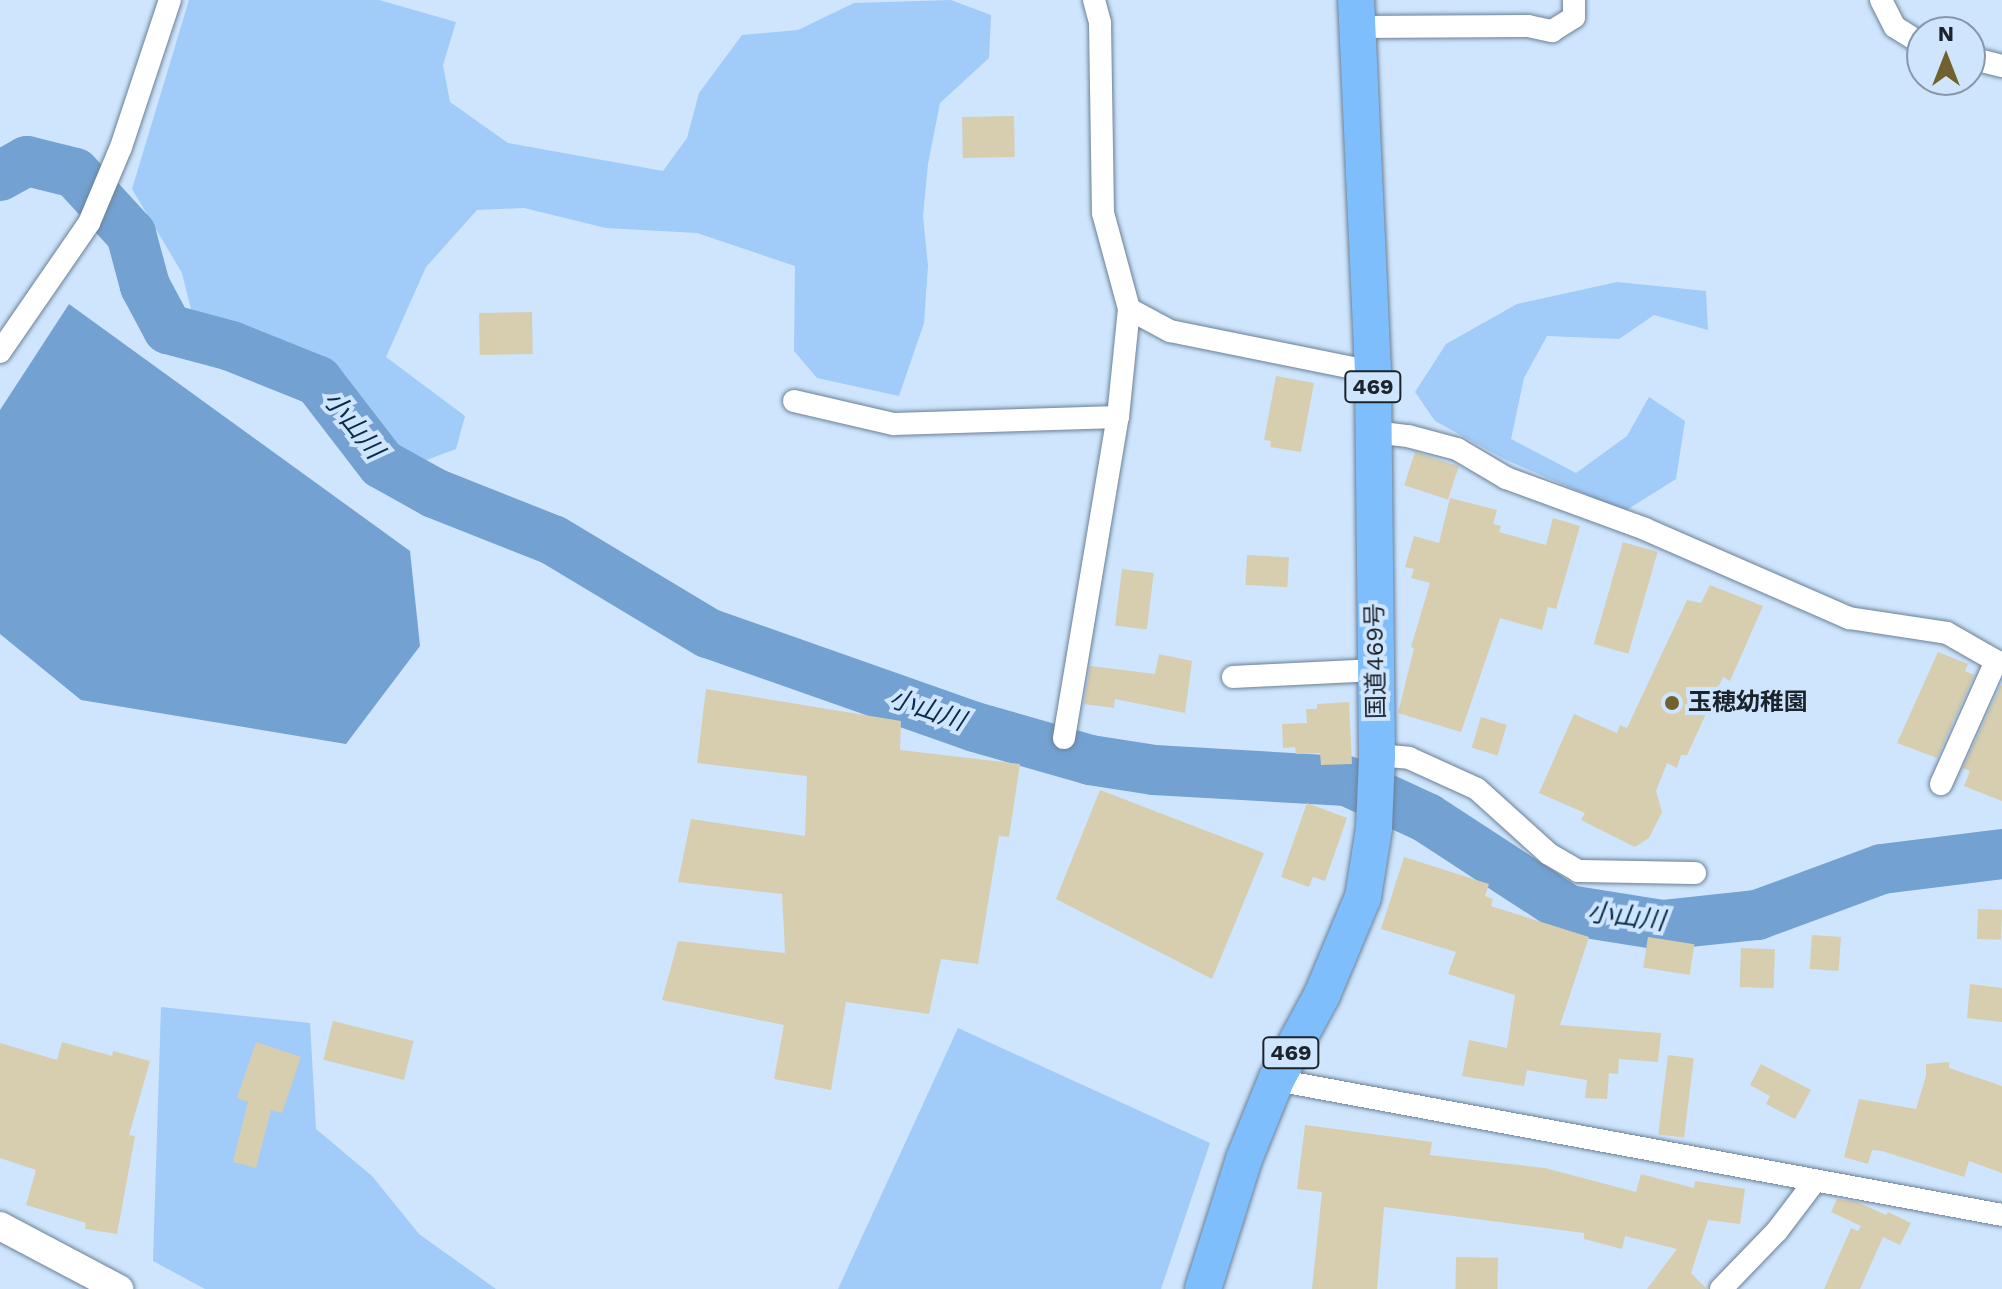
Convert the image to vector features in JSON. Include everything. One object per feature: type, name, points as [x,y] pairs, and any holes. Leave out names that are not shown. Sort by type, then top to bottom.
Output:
[{"type":"highway","name":"国道469号","points":[[1203,1289],[1244,1159],[1276,1080],[1322,995],[1363,897],[1374,818],[1373,372],[1357,13]]},
{"type":"street","points":[[0,352],[91,218],[112,170],[170,0]]},
{"type":"street","points":[[1064,738],[1118,417],[1129,309],[1103,213],[1100,23],[1094,0]]},
{"type":"street","points":[[1357,13],[1528,26],[1552,31],[1574,17],[1574,0]]},
{"type":"street","points":[[1881,0],[1895,27],[1906,34]]},
{"type":"street","points":[[1129,309],[1170,331],[1373,372]]},
{"type":"street","points":[[794,401],[894,424],[1118,417]]},
{"type":"street","points":[[1374,432],[1408,436],[1457,449],[1506,478],[1645,529],[1849,618],[1947,633],[1996,661],[1941,784]]},
{"type":"street","points":[[1233,677],[1376,670]]},
{"type":"street","points":[[1376,764],[1409,758],[1477,789],[1549,854],[1578,871],[1695,873]]},
{"type":"street","points":[[1276,1080],[2002,1215]]},
{"type":"street","points":[[1721,1289],[1777,1231],[1815,1181]]},
{"type":"street","points":[[0,1226],[119,1289]]},
{"type":"shaded area","points":[[189,0],[379,0],[456,22],[443,65],[450,102],[508,143],[663,171],[687,138],[699,93],[742,35],[798,30],[854,3],[951,0],[991,15],[989,58],[940,103],[928,164],[923,216],[928,266],[924,323],[899,396],[817,378],[794,351],[795,266],[697,233],[606,228],[524,208],[477,210],[426,267],[386,357],[465,416],[456,449],[410,466],[309,364],[198,338],[182,273],[132,189]]},
{"type":"shaded area","points":[[1617,282],[1706,291],[1708,330],[1654,315],[1619,339],[1547,336],[1524,378],[1511,439],[1576,473],[1627,436],[1649,397],[1685,421],[1676,479],[1625,511],[1506,460],[1435,421],[1415,392],[1446,344],[1517,304]]},
{"type":"shaded area","points":[[69,304],[410,551],[420,646],[346,744],[81,700],[0,634],[0,410]]},
{"type":"shaded area","points":[[161,1007],[310,1023],[316,1129],[372,1176],[419,1234],[496,1289],[205,1289],[153,1261]]},
{"type":"shaded area","points":[[958,1028],[1210,1143],[1161,1289],[838,1289]]},
{"type":"building","points":[[1014,116],[1015,157],[963,158],[962,117]]},
{"type":"building","points":[[532,312],[533,354],[480,355],[479,313]]},
{"type":"building","points":[[1276,376],[1314,383],[1301,452],[1270,447],[1271,441],[1264,440]]},
{"type":"building","points":[[1415,452],[1459,466],[1448,500],[1404,485]]},
{"type":"building","points":[[1450,498],[1497,510],[1493,524],[1501,526],[1499,532],[1546,545],[1553,518],[1580,526],[1556,609],[1548,607],[1542,630],[1500,618],[1461,732],[1398,713],[1414,648],[1411,647],[1430,583],[1411,578],[1414,569],[1405,567],[1414,536],[1439,543]]},
{"type":"building","points":[[1623,542],[1658,552],[1628,654],[1594,644]]},
{"type":"building","points":[[1247,555],[1289,557],[1287,587],[1245,585]]},
{"type":"building","points":[[1122,569],[1154,573],[1147,629],[1115,626]]},
{"type":"building","points":[[1710,585],[1763,606],[1730,681],[1723,677],[1687,755],[1681,755],[1677,768],[1667,763],[1656,791],[1662,812],[1649,838],[1635,847],[1581,820],[1585,813],[1539,793],[1574,714],[1617,733],[1620,725],[1627,728],[1687,600],[1701,603]]},
{"type":"building","points":[[1938,652],[1968,664],[1965,671],[1974,675],[1937,758],[1897,743]]},
{"type":"building","points":[[1159,654],[1192,661],[1185,713],[1115,699],[1114,708],[1084,704],[1090,666],[1155,674]]},
{"type":"building","points":[[2001,685],[2002,801],[1964,786],[1970,771],[1963,768]]},
{"type":"building","points":[[706,689],[901,721],[900,750],[1020,764],[1009,837],[999,836],[978,964],[941,959],[929,1014],[846,1002],[831,1090],[774,1079],[784,1025],[662,1000],[678,941],[785,953],[782,894],[678,882],[691,819],[805,836],[807,776],[697,763]]},
{"type":"building","points":[[1349,702],[1352,764],[1321,765],[1320,753],[1296,754],[1295,747],[1283,748],[1282,724],[1307,723],[1306,709],[1317,709],[1317,704]]},
{"type":"building","points":[[1481,717],[1507,725],[1497,755],[1472,748]]},
{"type":"building","points":[[1100,790],[1264,853],[1212,979],[1056,899]]},
{"type":"building","points":[[1307,803],[1347,818],[1325,881],[1313,877],[1309,887],[1281,877]]},
{"type":"building","points":[[1404,857],[1489,884],[1485,896],[1493,899],[1491,906],[1589,937],[1560,1025],[1661,1033],[1658,1062],[1619,1059],[1618,1074],[1609,1073],[1607,1099],[1585,1098],[1587,1080],[1527,1070],[1524,1086],[1462,1076],[1469,1040],[1507,1048],[1515,995],[1448,974],[1456,952],[1381,929]]},
{"type":"building","points":[[1978,909],[2002,910],[2001,940],[1977,939]]},
{"type":"building","points":[[1812,935],[1841,937],[1839,971],[1810,969]]},
{"type":"building","points":[[1648,937],[1694,944],[1690,975],[1643,968]]},
{"type":"building","points":[[1741,948],[1775,949],[1774,988],[1740,987]]},
{"type":"building","points":[[1970,984],[2002,988],[2002,1022],[1967,1018]]},
{"type":"building","points":[[333,1021],[414,1041],[404,1080],[323,1060]]},
{"type":"building","points":[[62,1042],[112,1056],[113,1051],[150,1061],[129,1135],[135,1136],[117,1234],[85,1229],[86,1223],[26,1205],[36,1170],[0,1158],[0,1043],[57,1060]]},
{"type":"building","points":[[256,1042],[301,1057],[282,1113],[271,1110],[256,1168],[233,1162],[248,1102],[237,1098]]},
{"type":"building","points":[[1668,1055],[1694,1058],[1684,1138],[1658,1134]]},
{"type":"building","points":[[1949,1062],[1949,1068],[2002,1086],[2002,1173],[1969,1161],[1964,1177],[1882,1151],[1872,1150],[1868,1164],[1844,1157],[1859,1099],[1916,1109],[1926,1076],[1926,1064]]},
{"type":"building","points":[[1761,1064],[1811,1090],[1795,1119],[1766,1104],[1770,1096],[1750,1085]]},
{"type":"building","points":[[1305,1125],[1432,1142],[1430,1155],[1545,1168],[1636,1192],[1641,1174],[1694,1188],[1695,1181],[1745,1189],[1740,1224],[1708,1220],[1691,1273],[1707,1289],[1647,1289],[1677,1249],[1625,1236],[1622,1249],[1584,1239],[1584,1233],[1384,1207],[1377,1289],[1312,1289],[1322,1192],[1297,1189]]},
{"type":"building","points":[[1837,1199],[1857,1202],[1886,1215],[1888,1212],[1911,1223],[1900,1245],[1883,1237],[1860,1289],[1824,1289],[1851,1228],[1858,1231],[1861,1226],[1831,1212]]},
{"type":"building","points":[[1456,1257],[1498,1258],[1497,1289],[1455,1289]]},
{"type":"waterway","name":"小山川","points":[[0,176],[27,161],[75,173],[131,234],[145,286],[168,329],[231,346],[318,381],[382,464],[434,493],[553,540],[708,633],[975,727],[1090,760],[1154,770],[1347,781],[1427,818],[1568,910],[1662,925],[1757,915],[1882,869],[2002,854]]},
{"type":"place","name":"玉穂幼稚園","points":[[1672,703]]}]
